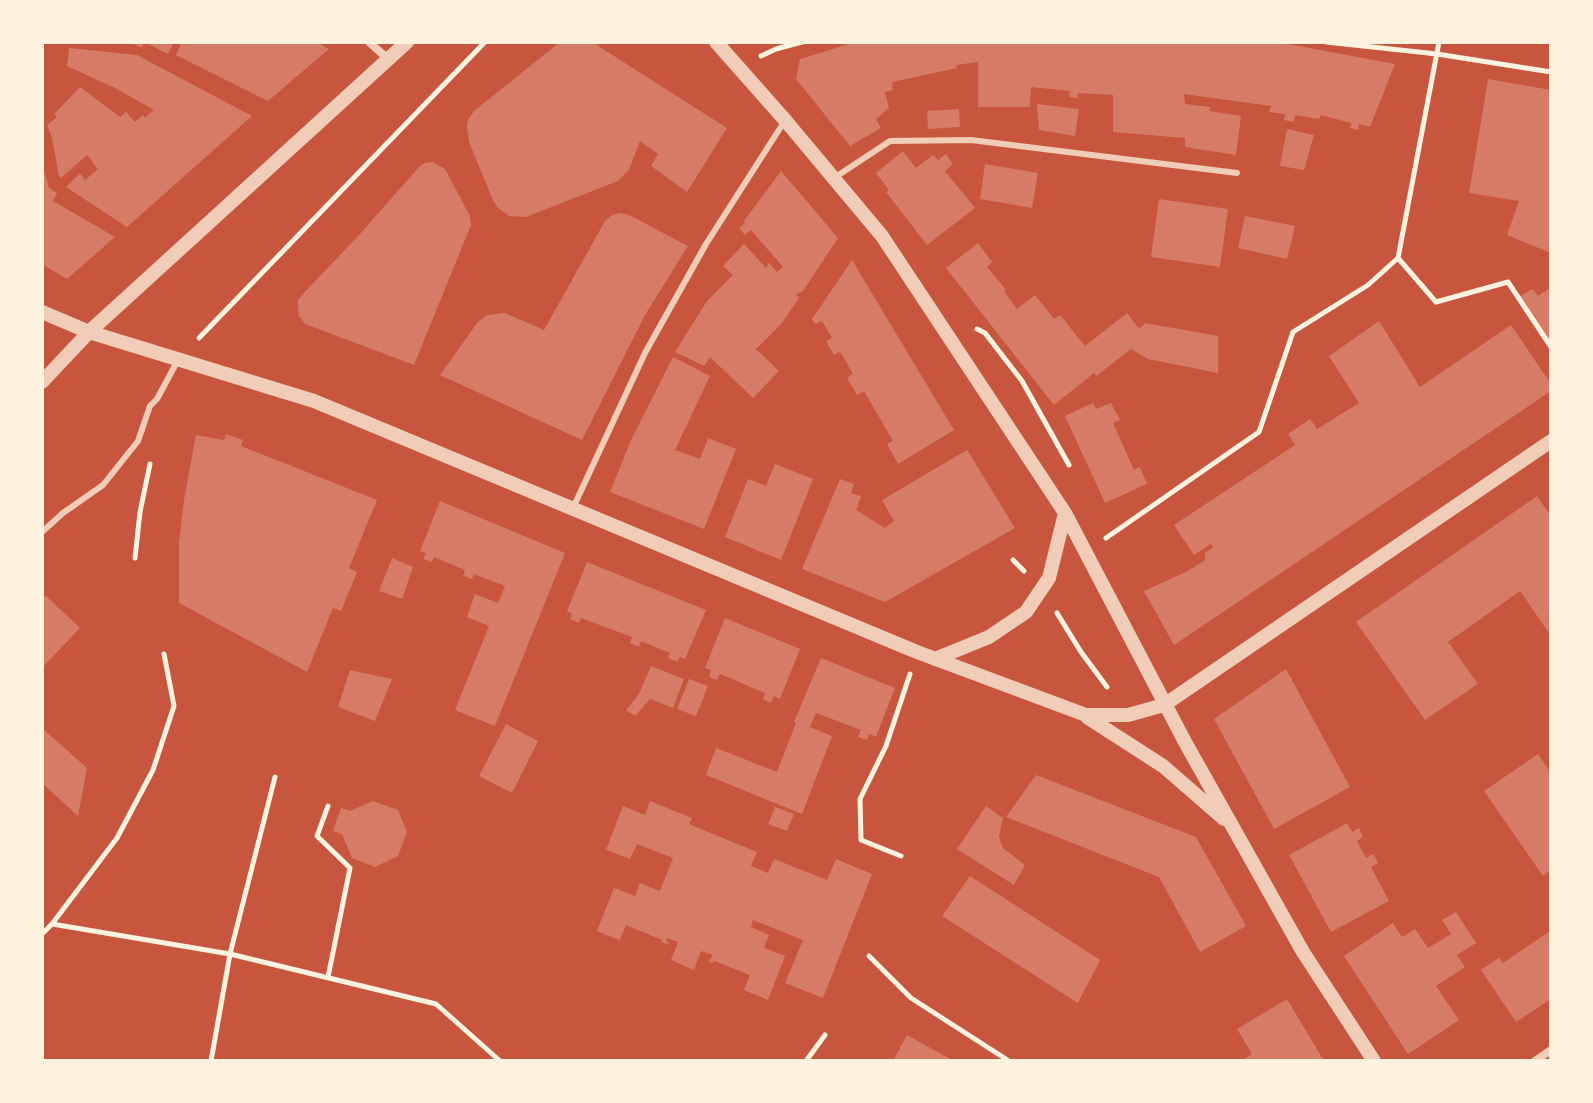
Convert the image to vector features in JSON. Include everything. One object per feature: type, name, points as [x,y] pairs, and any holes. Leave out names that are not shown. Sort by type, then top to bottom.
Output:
[{"type":"street","points":[[369,42],[388,59]]},
{"type":"street","points":[[42,382],[89,332],[407,42]]},
{"type":"street","points":[[716,42],[882,236],[1065,513],[1164,705],[1303,952],[1374,1061]]},
{"type":"street","points":[[42,312],[89,332],[314,401],[917,652],[1086,715],[1163,766],[1233,827]]},
{"type":"street","points":[[1086,715],[1128,715],[1164,705],[1551,441]]},
{"type":"street","points":[[935,659],[989,637],[1026,612],[1049,578],[1065,513]]},
{"type":"street","points":[[1535,1061],[1551,1050]]},
{"type":"lane","points":[[573,508],[645,353],[706,244],[785,120]]},
{"type":"lane","points":[[834,178],[890,141],[971,140],[1237,173]]},
{"type":"lane","points":[[42,532],[103,485],[138,441],[150,406],[157,399],[178,359]]},
{"type":"path","points":[[178,359],[485,42]]},
{"type":"path","points":[[775,42],[776,49],[802,42]]},
{"type":"path","points":[[1326,42],[1437,54],[1551,72]]},
{"type":"path","points":[[1086,553],[1259,432],[1293,332],[1368,285],[1398,258],[1439,42]]},
{"type":"path","points":[[1398,258],[1436,302],[1508,282],[1551,347]]},
{"type":"path","points":[[135,558],[140,512],[153,453]]},
{"type":"path","points":[[1013,560],[1042,588],[1081,652],[1128,715]]},
{"type":"path","points":[[901,856],[861,840],[860,799],[886,746],[917,652]]},
{"type":"path","points":[[42,934],[117,838],[153,770],[174,706],[164,654]]},
{"type":"path","points":[[211,1061],[230,954],[275,777]]},
{"type":"path","points":[[328,806],[317,836],[350,868],[328,977]]},
{"type":"path","points":[[52,924],[230,954],[436,1004],[500,1061]]},
{"type":"path","points":[[869,956],[911,998],[1009,1061]]},
{"type":"path","points":[[806,1061],[825,1035]]},
{"type":"building","points":[[127,42],[144,42],[142,47]]},
{"type":"building","points":[[144,42],[174,42],[168,54]]},
{"type":"building","points":[[182,42],[316,42],[329,49],[268,101],[176,55]]},
{"type":"building","points":[[560,42],[592,42],[727,128],[687,192],[651,166],[658,154],[640,141],[629,170],[618,181],[526,217],[509,216],[498,208],[469,142],[468,120],[474,111]]},
{"type":"building","points":[[855,42],[1277,42],[1395,64],[1370,127],[1359,124],[1358,130],[1350,128],[1351,123],[1321,115],[1319,119],[1295,115],[1294,122],[1284,120],[1285,114],[1269,112],[1271,106],[1184,94],[1185,104],[1241,116],[1236,155],[1185,147],[1185,138],[1113,132],[1113,95],[1078,93],[1078,98],[1069,97],[1070,91],[1031,87],[1030,107],[978,107],[978,62],[892,82],[893,90],[885,92],[889,108],[876,119],[881,128],[850,146],[796,79],[800,59]]},
{"type":"building","points":[[69,48],[137,55],[252,116],[127,227],[66,187],[80,173],[85,180],[98,169],[87,155],[61,178],[47,125],[80,87],[120,117],[126,112],[135,122],[154,110],[67,66]]},
{"type":"building","points":[[1488,79],[1551,90],[1551,253],[1507,235],[1519,201],[1469,193]]},
{"type":"building","points":[[1037,104],[1079,109],[1075,136],[1039,130]]},
{"type":"building","points":[[959,109],[960,127],[928,129],[927,111]]},
{"type":"building","points":[[1287,129],[1314,135],[1304,170],[1280,166]]},
{"type":"building","points":[[903,151],[916,168],[933,155],[938,160],[946,154],[953,164],[945,171],[975,208],[927,245],[886,192],[889,190],[876,173]]},
{"type":"building","points":[[433,162],[445,169],[470,216],[471,225],[414,365],[305,324],[299,316],[298,300],[419,167]]},
{"type":"building","points":[[42,164],[49,188],[57,193],[53,201],[115,237],[67,279],[42,264]]},
{"type":"building","points":[[985,164],[1038,173],[1032,208],[980,199]]},
{"type":"building","points":[[781,171],[838,238],[803,291],[796,294],[799,298],[782,323],[756,349],[779,371],[753,398],[710,357],[704,366],[675,352],[707,301],[733,275],[723,266],[744,244],[766,268],[769,263],[777,272],[783,267],[751,230],[745,235],[739,228]]},
{"type":"building","points":[[1159,199],[1228,209],[1220,267],[1151,257]]},
{"type":"building","points":[[621,213],[688,246],[645,315],[582,440],[440,375],[477,323],[487,315],[505,313],[544,330],[605,221]]},
{"type":"building","points":[[1245,216],[1295,226],[1287,259],[1238,248]]},
{"type":"building","points":[[978,243],[992,262],[987,267],[1017,309],[1035,295],[1054,319],[1060,315],[1085,346],[1127,313],[1139,329],[1145,323],[1218,336],[1218,373],[1148,359],[1131,349],[1054,405],[946,268]]},
{"type":"building","points":[[852,260],[954,430],[898,464],[887,444],[893,441],[864,391],[857,395],[847,378],[853,374],[840,351],[834,355],[826,341],[832,338],[822,321],[815,324],[812,319]]},
{"type":"building","points":[[1551,287],[1551,343],[1519,297],[1530,290],[1538,296]]},
{"type":"building","points":[[1379,321],[1420,387],[1511,325],[1551,384],[1551,391],[1174,645],[1144,591],[1188,571],[1205,560],[1205,553],[1213,547],[1211,544],[1194,555],[1174,525],[1295,445],[1288,434],[1310,419],[1317,429],[1359,403],[1329,356]]},
{"type":"building","points":[[673,357],[710,376],[675,450],[700,459],[708,438],[736,449],[704,529],[610,492],[631,440]]},
{"type":"building","points":[[1093,403],[1096,409],[1111,403],[1120,420],[1113,423],[1134,470],[1140,467],[1147,484],[1105,503],[1065,416]]},
{"type":"building","points":[[226,434],[243,440],[241,446],[377,500],[349,568],[357,572],[341,611],[333,608],[307,672],[179,603],[179,542],[196,435],[224,440]]},
{"type":"building","points":[[967,450],[1015,528],[885,602],[802,569],[840,479],[854,484],[851,493],[861,496],[856,510],[885,528],[894,521],[882,500]]},
{"type":"building","points":[[775,464],[813,479],[781,560],[725,537],[748,479],[766,486]]},
{"type":"building","points":[[1537,496],[1551,516],[1551,636],[1520,591],[1448,642],[1478,684],[1425,720],[1356,622]]},
{"type":"building","points":[[440,501],[565,553],[495,726],[455,710],[489,626],[467,617],[475,594],[498,603],[505,586],[474,574],[472,579],[463,576],[465,570],[434,557],[432,562],[423,559],[426,553],[420,551]]},
{"type":"building","points":[[392,558],[413,567],[402,599],[379,591]]},
{"type":"building","points":[[587,562],[706,610],[685,659],[680,657],[677,662],[668,658],[670,653],[641,641],[639,647],[630,643],[632,637],[581,618],[579,623],[570,619],[572,614],[567,611]]},
{"type":"building","points":[[46,596],[80,628],[42,668],[42,597]]},
{"type":"building","points":[[725,618],[800,649],[780,699],[774,696],[771,703],[763,699],[765,693],[720,674],[717,680],[709,677],[711,670],[705,668]]},
{"type":"building","points":[[821,658],[895,688],[876,737],[869,734],[867,740],[858,737],[861,730],[816,713],[810,727],[832,736],[802,814],[706,775],[716,748],[777,772]]},
{"type":"building","points":[[651,666],[684,679],[673,708],[650,699],[635,716],[626,710],[639,694]]},
{"type":"building","points":[[1286,669],[1350,787],[1274,829],[1214,719]]},
{"type":"building","points":[[350,670],[392,679],[375,721],[338,707]]},
{"type":"building","points":[[689,679],[708,686],[696,716],[677,709]]},
{"type":"building","points":[[506,724],[538,741],[512,793],[479,776]]},
{"type":"building","points":[[42,728],[87,768],[78,816],[42,783]]},
{"type":"building","points":[[1538,754],[1551,773],[1551,870],[1543,876],[1484,791]]},
{"type":"building","points":[[1036,775],[1196,837],[1246,926],[1200,952],[1159,877],[1006,817]]},
{"type":"building","points":[[373,801],[398,810],[407,832],[398,856],[375,867],[352,858],[342,834],[333,831],[341,808],[350,811]]},
{"type":"building","points":[[650,801],[692,818],[689,824],[757,852],[751,866],[768,873],[774,859],[827,880],[836,859],[872,874],[823,998],[785,983],[803,940],[753,920],[751,927],[769,935],[764,948],[785,956],[768,1000],[744,990],[750,975],[709,961],[713,955],[701,951],[694,970],[671,960],[678,942],[667,938],[670,945],[626,925],[620,940],[597,931],[614,888],[635,896],[640,883],[660,891],[673,858],[637,844],[630,859],[606,850],[623,806],[645,815]]},
{"type":"building","points":[[986,806],[1003,818],[999,837],[1003,848],[1025,865],[1014,885],[957,849]]},
{"type":"building","points":[[775,807],[794,814],[787,831],[768,824]]},
{"type":"building","points":[[1347,823],[1352,832],[1359,828],[1363,837],[1357,841],[1366,858],[1373,854],[1378,863],[1371,867],[1389,901],[1331,932],[1289,855]]},
{"type":"building","points":[[970,876],[1100,960],[1078,1003],[942,916]]},
{"type":"building","points":[[1456,912],[1476,943],[1457,955],[1465,967],[1436,986],[1459,1020],[1408,1054],[1344,956],[1393,923],[1402,937],[1415,929],[1428,948],[1451,934],[1442,920]]},
{"type":"building","points":[[1550,931],[1551,999],[1516,1022],[1481,970],[1499,958],[1503,963]]},
{"type":"building","points":[[1287,999],[1324,1061],[1241,1061],[1252,1054],[1237,1029]]},
{"type":"building","points":[[907,1035],[954,1061],[893,1061]]}]
